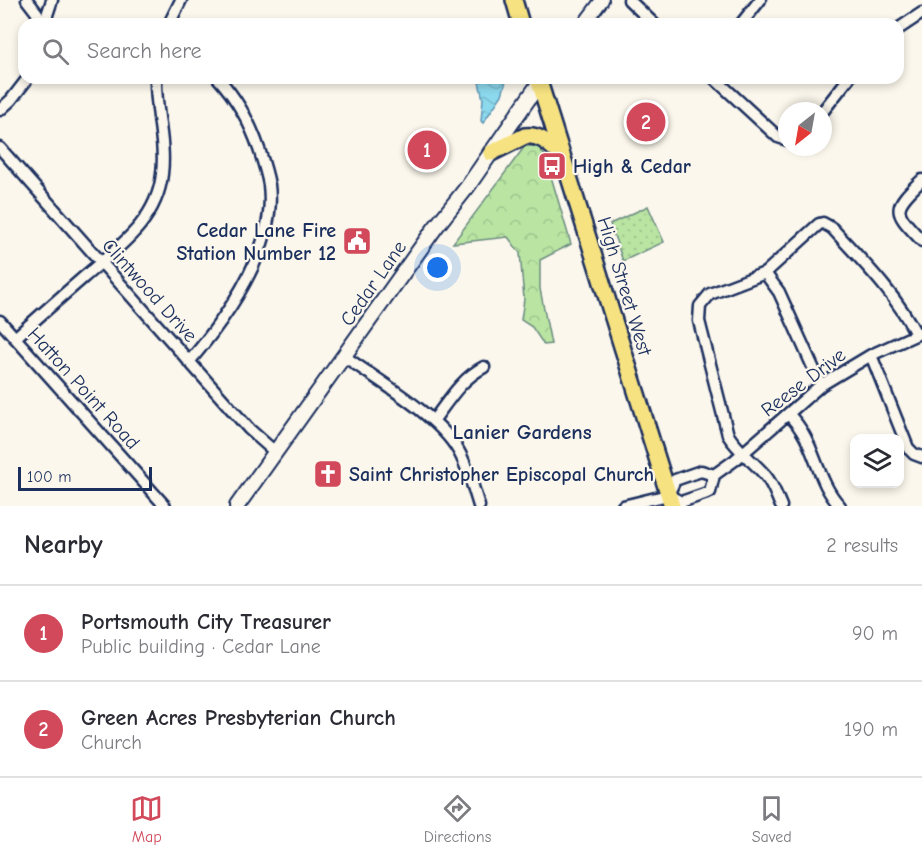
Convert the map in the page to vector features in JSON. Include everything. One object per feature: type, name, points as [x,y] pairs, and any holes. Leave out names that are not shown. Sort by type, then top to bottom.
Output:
[{"type":"main road","points":[[514,0],[519,18]]},
{"type":"main road","name":"Cedar Lane","points":[[237,506],[491,153],[537,84]]},
{"type":"main road","name":"High Street West","points":[[541,84],[670,500]]},
{"type":"main road","points":[[491,153],[531,135],[545,140],[563,157]]},
{"type":"street","points":[[27,0],[40,18]]},
{"type":"street","points":[[45,18],[51,0]]},
{"type":"street","points":[[172,18],[181,0]]},
{"type":"street","points":[[588,18],[602,0]]},
{"type":"street","points":[[629,0],[648,18]]},
{"type":"street","points":[[746,18],[760,0]]},
{"type":"street","points":[[904,25],[922,13]]},
{"type":"street","points":[[0,110],[23,84]]},
{"type":"street","points":[[15,338],[130,238],[150,213],[159,192],[163,151],[156,84]]},
{"type":"street","points":[[189,362],[208,339],[251,272],[261,244],[267,214],[269,186],[257,141],[234,95],[224,84]]},
{"type":"street","points":[[721,84],[778,137]]},
{"type":"street","points":[[830,102],[844,84]]},
{"type":"street","name":"Clintwood Drive","points":[[0,148],[249,429],[275,452]]},
{"type":"street","points":[[922,180],[905,196],[900,208],[900,216],[904,224],[922,241]]},
{"type":"street","points":[[781,506],[771,483],[735,446],[724,425],[699,313],[704,299],[714,291],[765,273],[819,224],[826,224],[890,291],[919,333]]},
{"type":"street","points":[[765,273],[779,292],[821,385]]},
{"type":"street","name":"Hatton Point Road","points":[[0,321],[165,506]]},
{"type":"street","name":"Reese Drive","points":[[623,506],[670,500],[681,502],[710,492],[714,475],[821,385],[871,355],[919,333]]},
{"type":"street","points":[[871,355],[908,448],[914,454],[922,457]]},
{"type":"street","points":[[344,357],[434,421],[449,437],[458,450],[479,506]]},
{"type":"street","points":[[434,421],[459,386],[484,367]]},
{"type":"street","points":[[788,414],[803,431],[830,493],[840,506]]},
{"type":"street","points":[[670,500],[675,480],[701,471],[714,475]]},
{"type":"green space","points":[[525,146],[538,146],[545,156],[571,244],[540,260],[540,289],[551,344],[544,345],[532,327],[521,320],[524,299],[520,253],[508,237],[453,243]]},
{"type":"green space","points":[[648,206],[664,242],[623,261],[610,224]]},
{"type":"water","points":[[479,84],[505,84],[502,95],[483,123],[481,121],[483,99]]},
{"type":"place","name":"Green Acres Presbyterian Church","points":[[646,122]]},
{"type":"place","name":"Portsmouth City Treasurer","points":[[427,150]]},
{"type":"place","name":"High & Cedar","points":[[552,166]]},
{"type":"place","name":"Cedar Lane Fire Station Number 12","points":[[357,241]]},
{"type":"place","name":"Saint Christopher Episcopal Church","points":[[328,474]]},
{"type":"district","name":"Lanier Gardens","points":[[522,432]]}]
